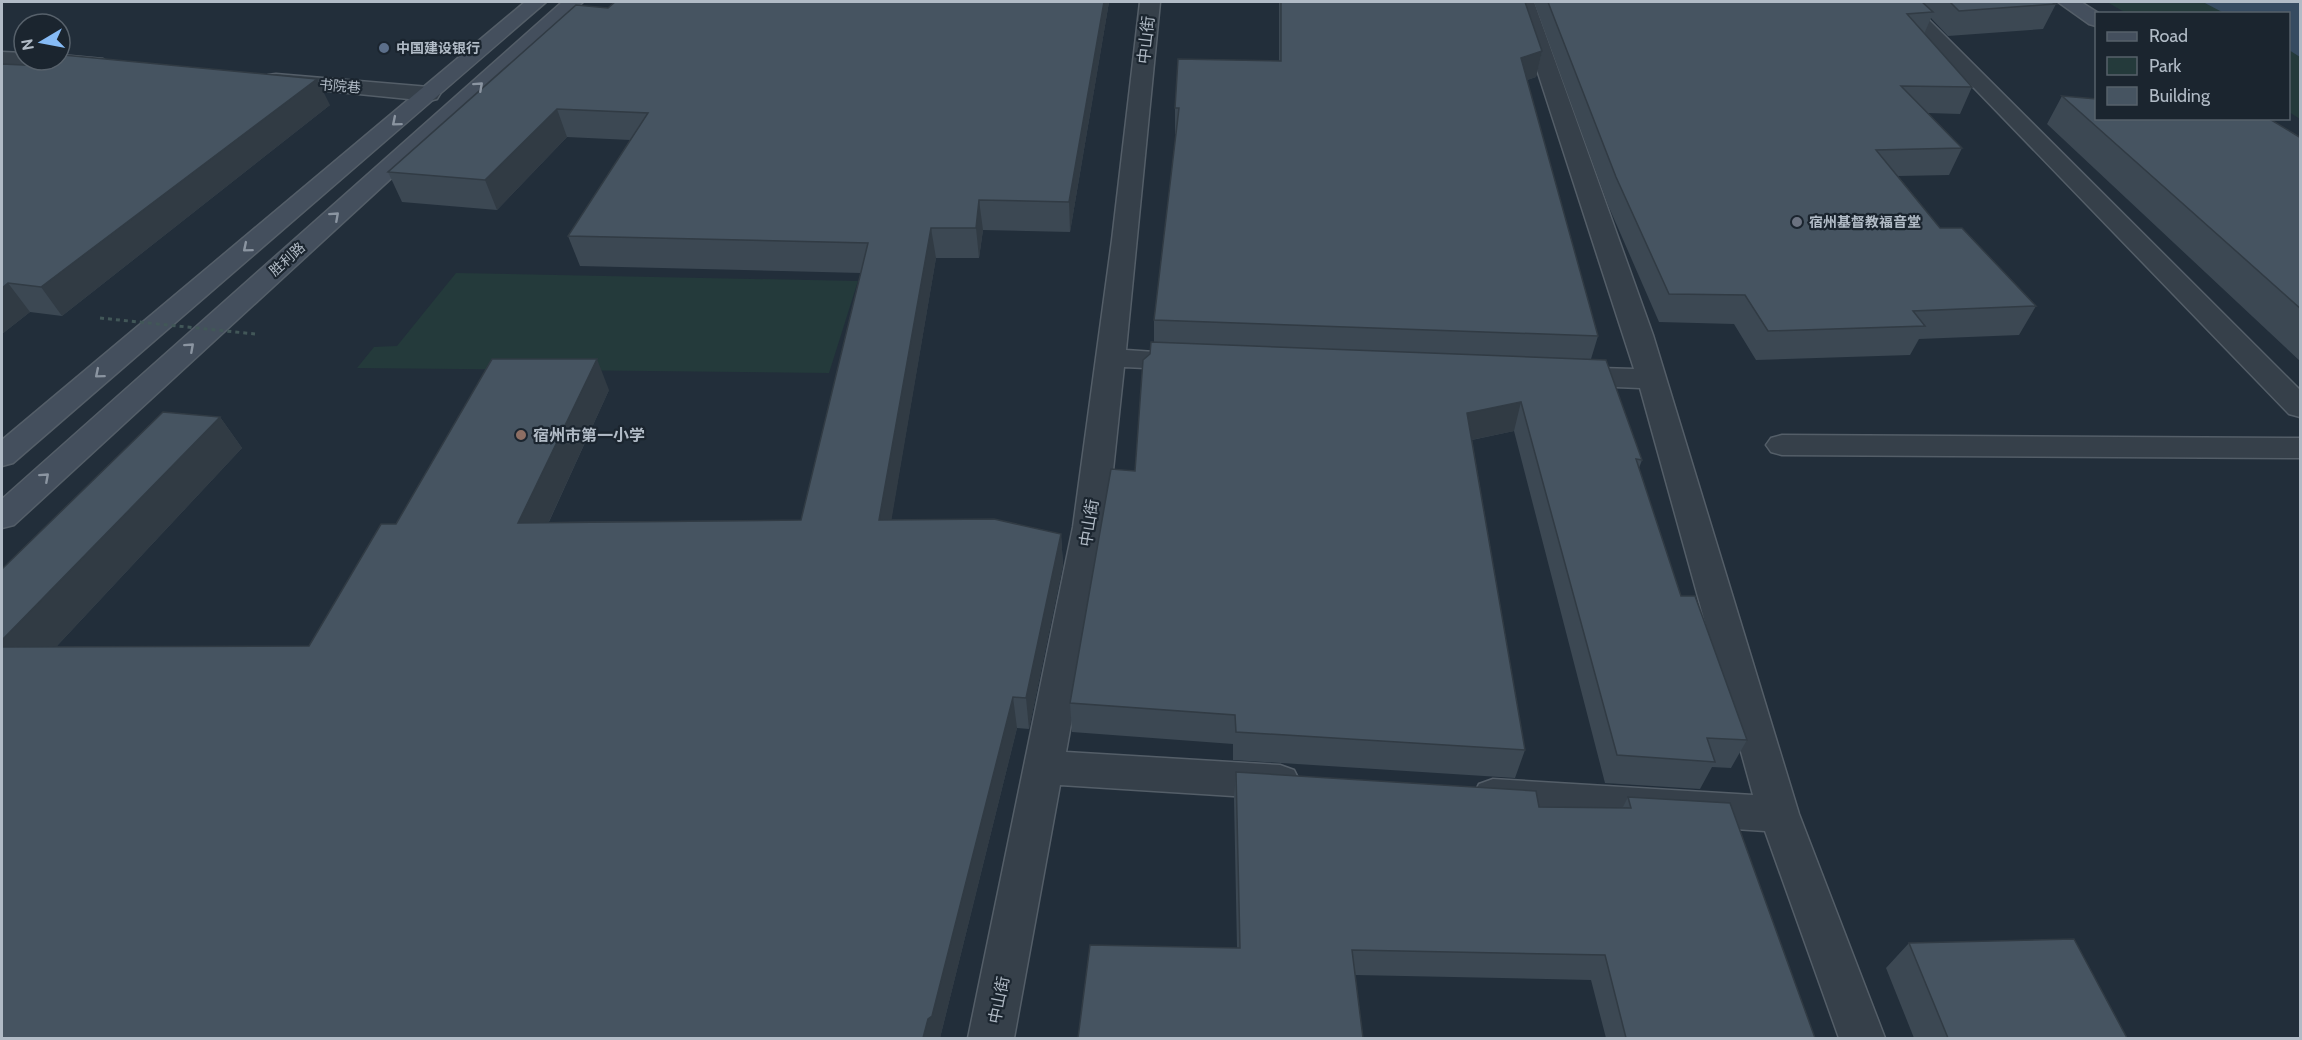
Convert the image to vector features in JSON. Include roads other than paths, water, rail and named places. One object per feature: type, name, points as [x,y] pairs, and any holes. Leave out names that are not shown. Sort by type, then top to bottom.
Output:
[{"type":"main road","points":[[2,456],[536,2]]},
{"type":"main road","name":"胜利路","points":[[2,517],[573,2]]},
{"type":"main road","points":[[2068,2],[2095,19]]},
{"type":"street","name":"中山街","points":[[992,1038],[1090,527],[1150,2]]},
{"type":"street","points":[[1524,2],[1639,335],[1779,814],[1862,1038]]},
{"type":"street","points":[[1900,2],[2301,408]]},
{"type":"street","points":[[72,62],[114,65]]},
{"type":"street","name":"书院巷","points":[[254,78],[429,94]]},
{"type":"street","points":[[1110,358],[1216,362]]},
{"type":"street","points":[[1546,375],[1652,379]]},
{"type":"street","points":[[1782,445],[2301,448]]},
{"type":"street","points":[[1044,767],[1316,784]]},
{"type":"street","points":[[1459,794],[1779,814]]},
{"type":"water","points":[[2203,2],[2300,2],[2300,57],[2290,51],[2290,12],[2222,12]]},
{"type":"place","name":"中国建设银行","points":[[384,48]]},
{"type":"place","name":"宿州基督教福音堂","points":[[1797,222]]},
{"type":"place","name":"宿州市第一小学","points":[[521,435]]}]
